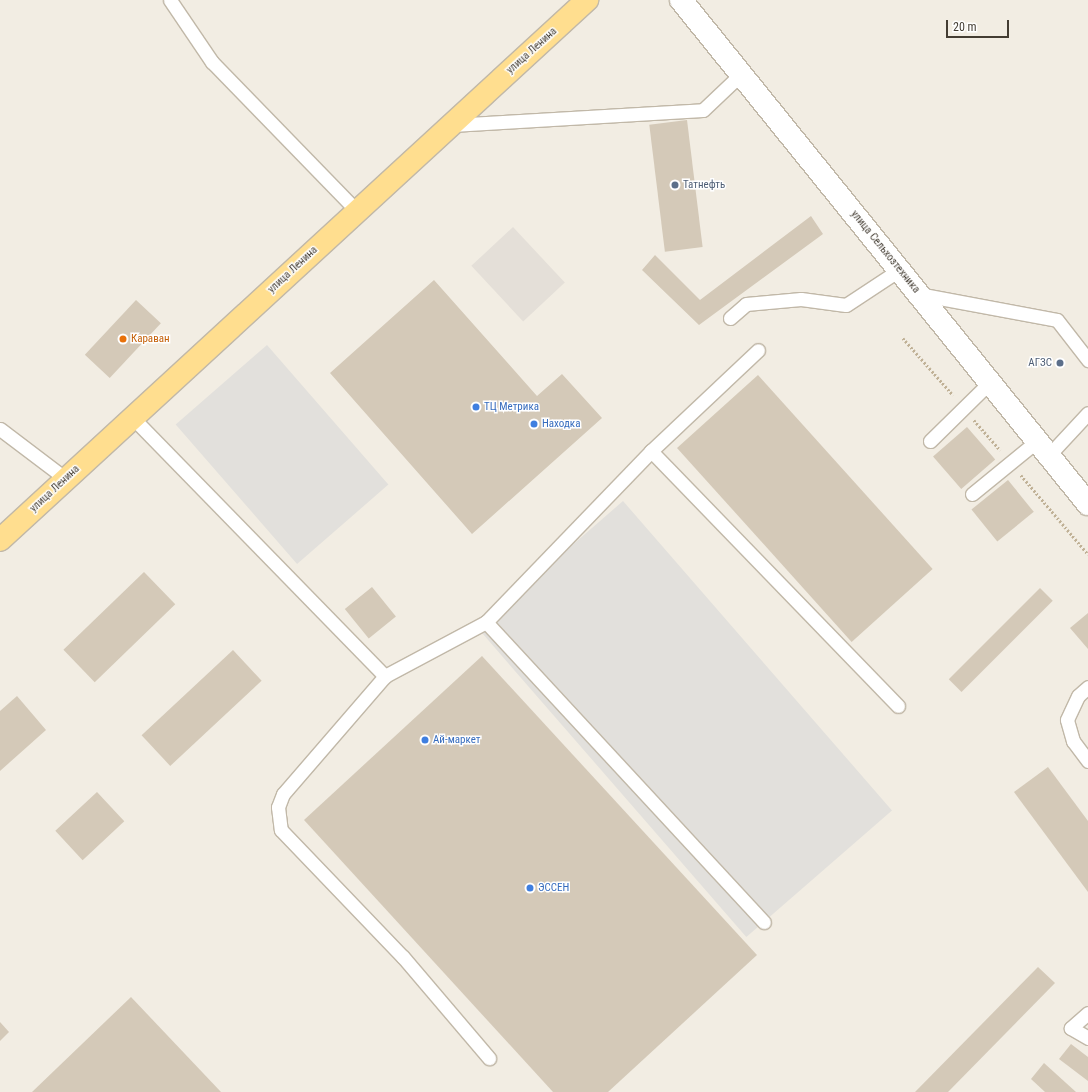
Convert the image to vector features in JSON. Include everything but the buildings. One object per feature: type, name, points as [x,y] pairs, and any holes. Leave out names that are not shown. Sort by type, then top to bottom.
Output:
[{"type":"main road","name":"улица Ленина","points":[[0,540],[588,0]]},
{"type":"street","name":"улица Сельхозтехника","points":[[681,0],[1088,504]]},
{"type":"lane","points":[[170,0],[212,62],[357,211]]},
{"type":"lane","points":[[451,125],[703,110],[741,74]]},
{"type":"lane","points":[[730,318],[746,304],[801,299],[846,305],[900,270]]},
{"type":"lane","points":[[918,294],[1057,320],[1088,360]]},
{"type":"lane","points":[[489,1058],[404,957],[281,830],[278,807],[283,794],[385,676],[486,622],[651,451],[758,350]]},
{"type":"lane","points":[[930,441],[990,382]]},
{"type":"lane","points":[[972,494],[1011,463],[1043,448],[1088,413]]},
{"type":"lane","points":[[132,418],[385,676]]},
{"type":"lane","points":[[0,430],[66,479]]},
{"type":"lane","points":[[651,451],[898,706]]},
{"type":"lane","points":[[486,622],[764,922]]},
{"type":"lane","points":[[1088,687],[1078,696],[1067,720],[1073,741],[1088,761]]},
{"type":"lane","points":[[1088,1013],[1071,1028],[1088,1038]]},
{"type":"path","points":[[903,338],[1088,554]]},
{"type":"shaded area","points":[[513,227],[565,283],[523,321],[471,266]]},
{"type":"shaded area","points":[[267,345],[388,485],[297,564],[176,424]]},
{"type":"shaded area","points":[[623,501],[892,810],[746,937],[477,628]]},
{"type":"place","name":"Татнефть","points":[[675,185]]},
{"type":"place","name":"Караван","points":[[123,339]]},
{"type":"place","name":"АГЗС","points":[[1060,363]]},
{"type":"place","name":"ТЦ Метрика","points":[[476,407]]},
{"type":"place","name":"Находка","points":[[534,424]]},
{"type":"place","name":"Ай-маркет","points":[[425,740]]},
{"type":"place","name":"ЭССЕН","points":[[530,888]]}]
